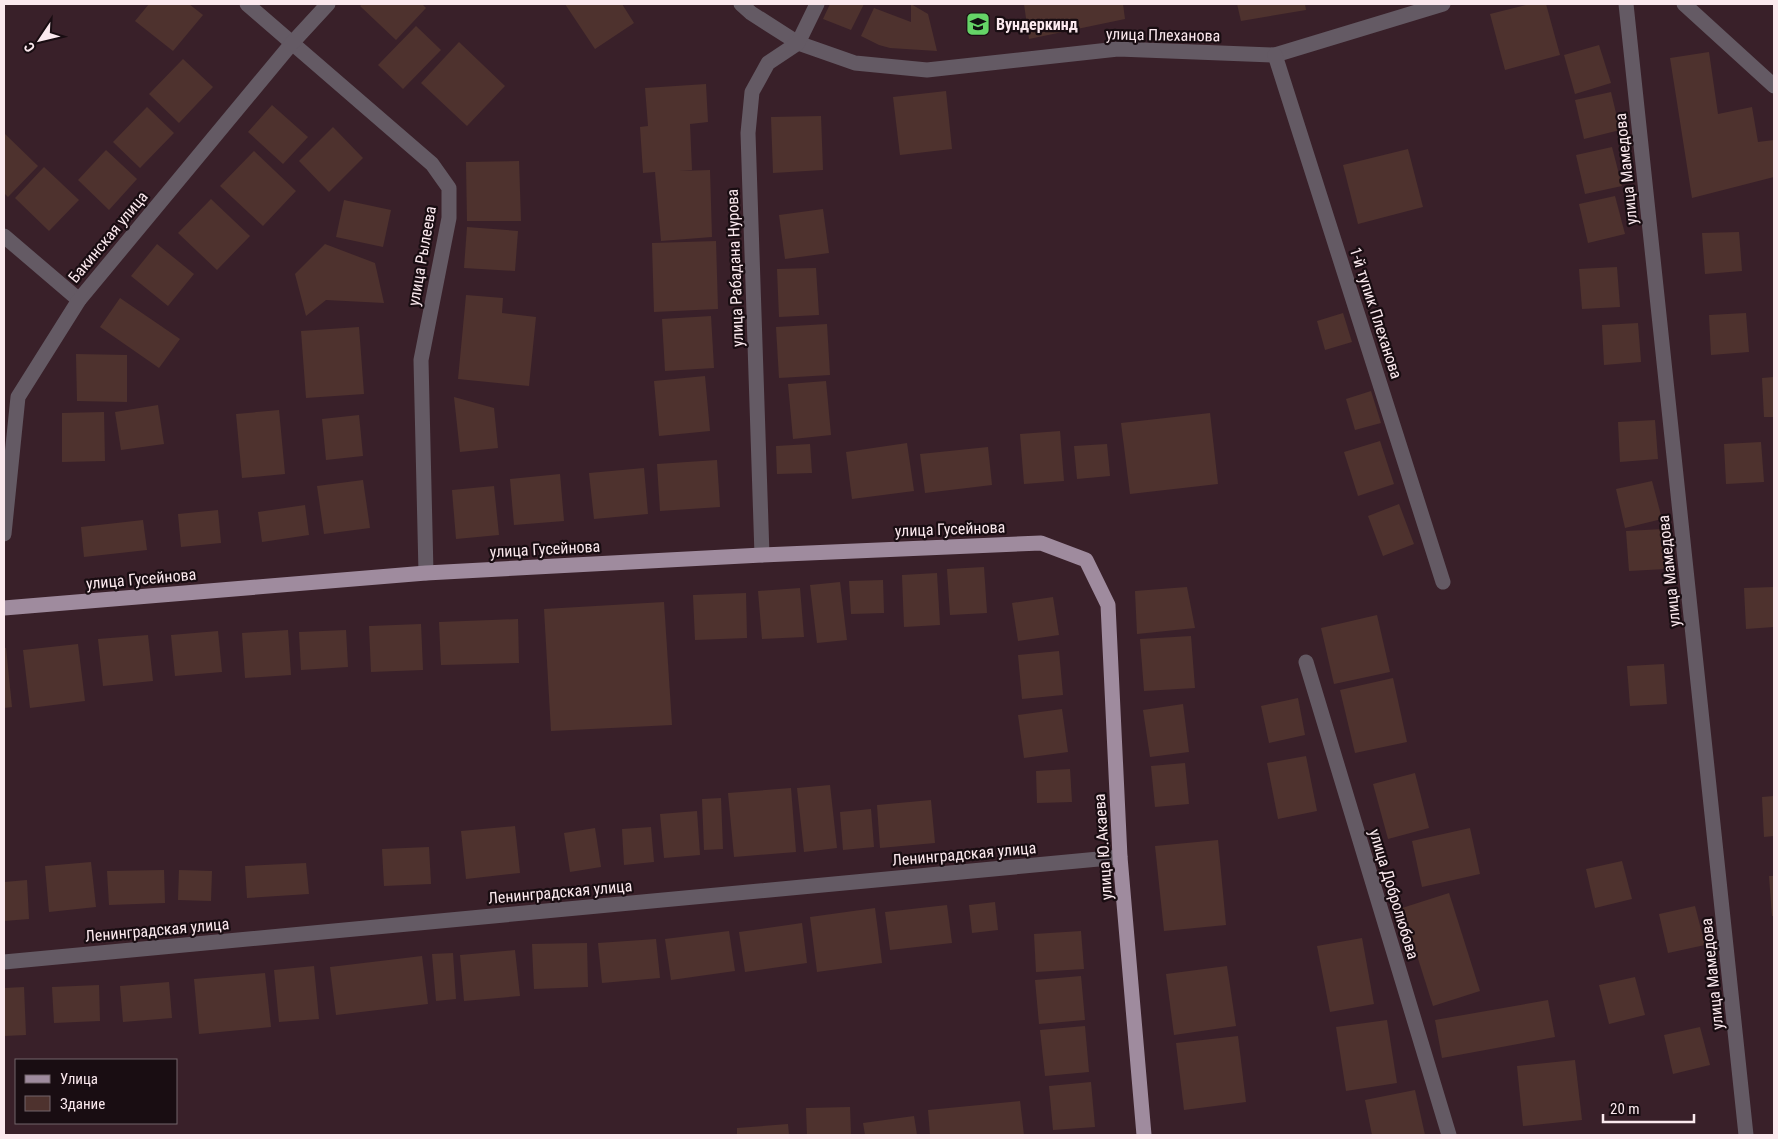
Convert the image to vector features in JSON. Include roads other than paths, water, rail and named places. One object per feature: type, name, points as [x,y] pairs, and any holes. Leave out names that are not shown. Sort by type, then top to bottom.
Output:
[{"type":"main road","name":"улица Гусейнова","points":[[4,608],[426,572],[762,555],[1041,543],[1086,560]]},
{"type":"main road","name":"улица Ю.Акаева","points":[[1086,560],[1108,605],[1120,857],[1144,1135]]},
{"type":"street","name":"улица Рылеева","points":[[247,4],[432,164],[449,188],[449,218],[421,360],[426,572]]},
{"type":"street","name":"Бакинская улица","points":[[4,534],[8,449],[18,397],[79,300],[293,42],[328,4]]},
{"type":"street","name":"улица Плеханова","points":[[741,4],[798,43],[855,63],[926,70],[1118,49],[1274,55],[1443,4]]},
{"type":"street","points":[[798,43],[817,4]]},
{"type":"street","name":"улица Мамедова","points":[[1626,4],[1746,1135]]},
{"type":"street","points":[[1684,4],[1774,86]]},
{"type":"street","name":"улица Рабадана Нурова","points":[[762,555],[748,133],[752,92],[768,63],[798,43]]},
{"type":"street","name":"1-й тупик Плеханова","points":[[1274,55],[1443,582]]},
{"type":"street","points":[[4,236],[79,300]]},
{"type":"street","name":"улица Добролюбова","points":[[1306,662],[1449,1135]]},
{"type":"street","name":"Ленинградская улица","points":[[4,962],[1120,857]]},
{"type":"place","name":"Вундеркинд","points":[[978,24]]}]
